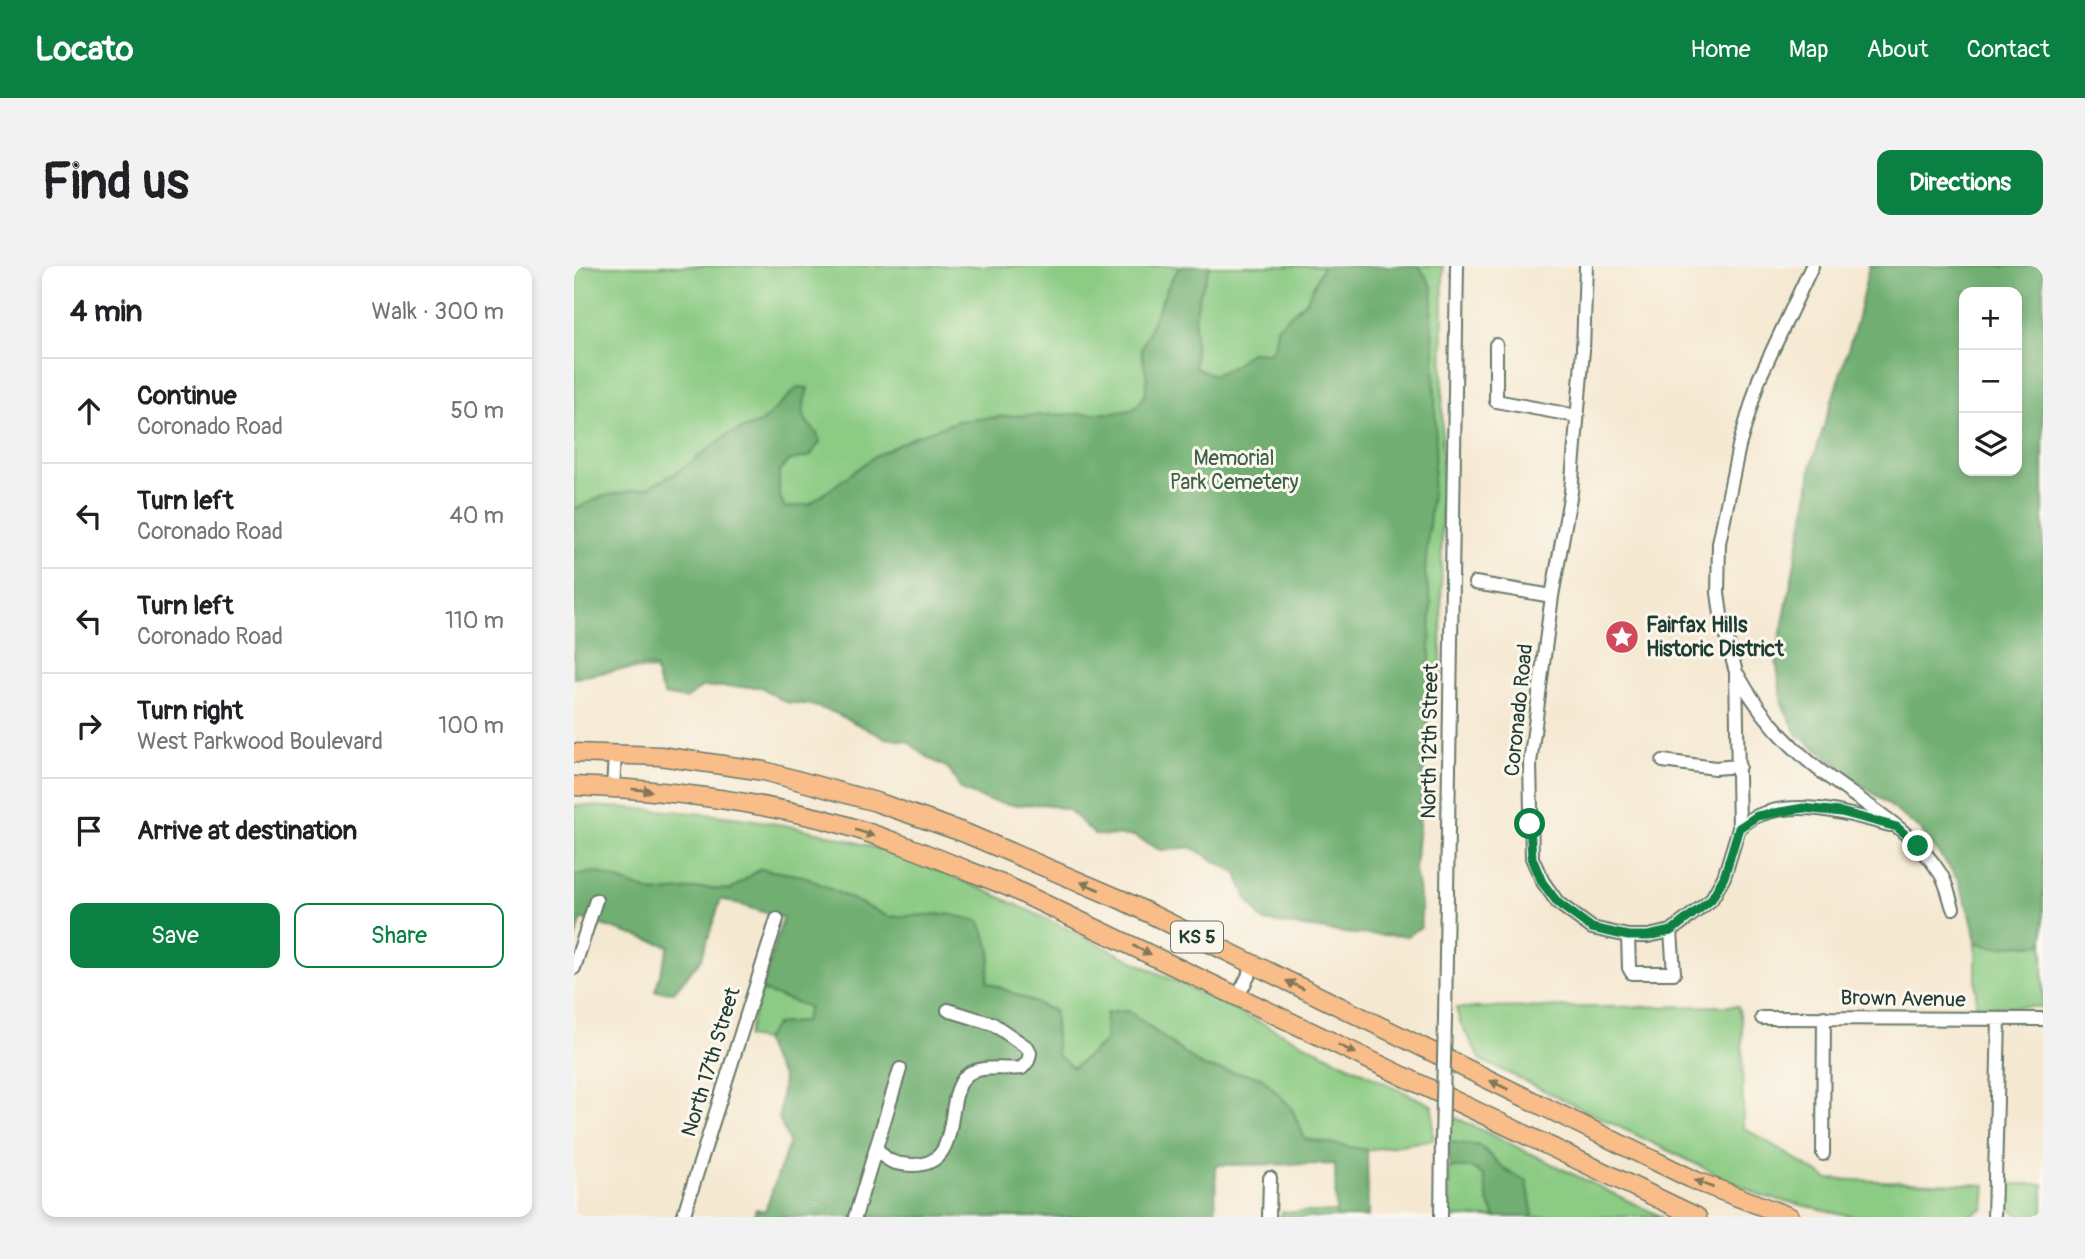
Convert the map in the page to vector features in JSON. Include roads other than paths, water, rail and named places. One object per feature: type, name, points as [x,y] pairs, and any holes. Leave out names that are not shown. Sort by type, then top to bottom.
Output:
[{"type":"highway","name":"KS 5","points":[[574,753],[660,757],[764,771],[876,802],[965,833],[1122,900],[1696,1181],[1790,1217]]},
{"type":"highway","name":"KS 5","points":[[574,786],[707,796],[823,820],[910,848],[1009,887],[1697,1217]]},
{"type":"street","name":"North 12th Street","points":[[1441,1217],[1457,266]]},
{"type":"street","name":"Coronado Road","points":[[1586,266],[1583,351],[1571,492],[1552,596],[1531,763],[1532,858],[1542,882],[1558,903],[1592,928],[1628,936],[1648,936],[1671,931],[1711,900],[1724,877],[1739,828],[1736,672]]},
{"type":"street","points":[[1812,266],[1759,379],[1739,446],[1723,518],[1717,563],[1722,622],[1736,672],[1748,694],[1805,758],[1897,827],[1940,872],[1953,908]]},
{"type":"street","points":[[1496,345],[1496,401],[1577,416]]},
{"type":"street","points":[[1475,583],[1552,596]]},
{"type":"street","points":[[612,788],[615,755]]},
{"type":"street","points":[[1663,761],[1715,768],[1739,766]]},
{"type":"street","points":[[1739,828],[1757,816],[1803,808],[1841,812],[1897,827]]},
{"type":"street","points":[[574,968],[596,900]]},
{"type":"street","name":"North 17th Street","points":[[683,1217],[776,919]]},
{"type":"street","points":[[1628,936],[1629,968],[1632,973],[1674,973],[1671,931]]},
{"type":"street","points":[[1238,996],[1254,965]]},
{"type":"street","points":[[876,1147],[890,1162],[919,1164],[932,1160],[947,1141],[963,1078],[978,1069],[1022,1068],[1028,1061],[1028,1048],[993,1024],[948,1010]]},
{"type":"street","points":[[1823,1154],[1824,1017]]},
{"type":"street","name":"Brown Avenue","points":[[1762,1018],[2043,1019]]},
{"type":"street","points":[[1994,1217],[1999,1019]]},
{"type":"street","points":[[855,1217],[900,1069]]},
{"type":"street","points":[[1269,1217],[1270,1178]]},
{"type":"place","name":"Fairfax Hills Historic District","points":[[1622,637]]},
{"type":"park label","name":"Memorial Park Cemetery","points":[[1234,470]]}]
